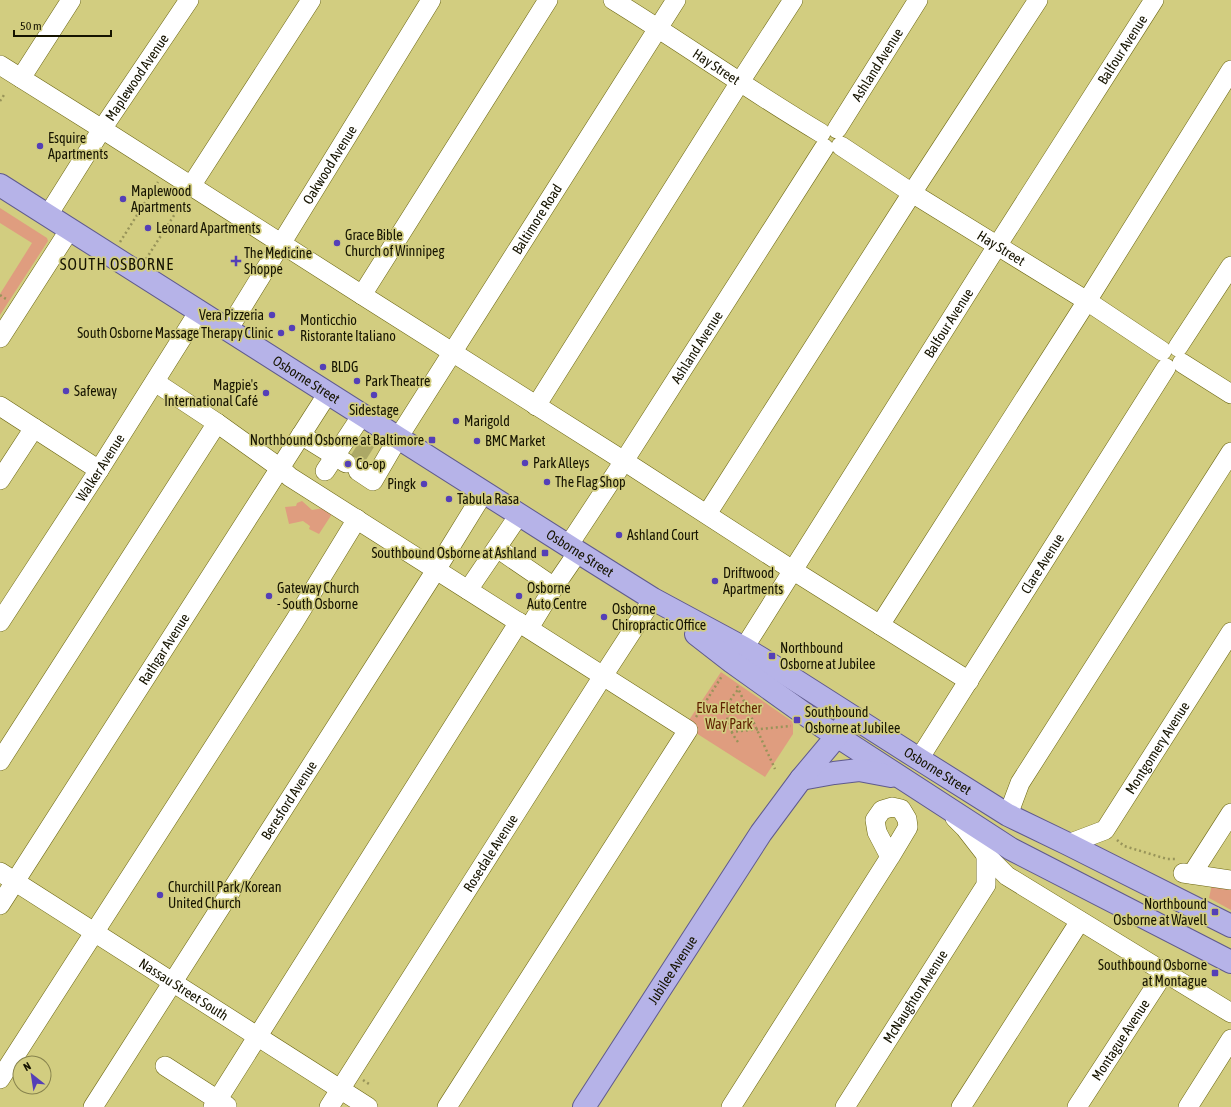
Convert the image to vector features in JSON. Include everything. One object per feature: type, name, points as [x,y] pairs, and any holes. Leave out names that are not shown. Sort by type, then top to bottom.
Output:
[{"type":"main road","name":"Osborne Street","points":[[0,185],[653,599],[738,655],[844,711],[1008,815],[1231,926]]},
{"type":"main road","name":"Osborne Street","points":[[738,655],[830,732],[1012,849],[1231,962]]},
{"type":"main road","name":"Jubilee Avenue","points":[[584,1107],[761,833],[801,779],[844,711]]},
{"type":"main road","name":"Jubilee Avenue","points":[[761,833],[792,771],[830,732]]},
{"type":"main road","points":[[801,779],[834,772],[859,770],[900,778]]},
{"type":"street","points":[[21,78],[71,0]]},
{"type":"street","name":"Maplewood Avenue","points":[[48,215],[102,129],[189,0]]},
{"type":"street","points":[[191,186],[311,0]]},
{"type":"street","name":"Oakwood Avenue","points":[[228,330],[431,0]]},
{"type":"street","points":[[362,295],[548,0]]},
{"type":"street","name":"Hay Street","points":[[613,0],[831,139],[912,193],[1087,301],[1231,394]]},
{"type":"street","name":"Baltimore Road","points":[[363,452],[398,438],[676,0]]},
{"type":"street","points":[[536,406],[793,0]]},
{"type":"street","name":"Ashland Avenue","points":[[219,1105],[258,1036],[524,625],[554,588],[573,549],[624,461],[831,139],[918,0]]},
{"type":"street","points":[[707,514],[912,193],[1038,0]]},
{"type":"street","name":"Balfour Avenue","points":[[738,655],[794,571],[997,246],[1154,0]]},
{"type":"street","points":[[0,64],[624,461],[794,571],[969,681]]},
{"type":"street","points":[[880,625],[1087,301],[1231,70]]},
{"type":"street","points":[[0,338],[70,229]]},
{"type":"street","name":"Clare Avenue","points":[[919,759],[1231,266]]},
{"type":"street","name":"Walker Avenue","points":[[0,622],[99,470],[199,311]]},
{"type":"street","points":[[155,382],[218,423],[280,468],[290,477],[688,730],[447,1107]]},
{"type":"street","name":"Rathgar Avenue","points":[[0,905],[8,877],[280,468],[328,393]]},
{"type":"street","points":[[0,406],[99,470]]},
{"type":"street","points":[[301,435],[341,465],[373,481],[363,452],[362,415]]},
{"type":"street","points":[[0,761],[218,423]]},
{"type":"street","points":[[0,480],[34,428]]},
{"type":"street","points":[[341,465],[363,452]]},
{"type":"street","points":[[1008,815],[1020,783],[1231,452]]},
{"type":"street","name":"Beresford Avenue","points":[[93,1107],[436,570],[484,492]]},
{"type":"street","points":[[468,590],[519,514]]},
{"type":"street","points":[[0,1079],[294,622],[357,519]]},
{"type":"street","points":[[497,548],[554,588]]},
{"type":"street","name":"Rosedale Avenue","points":[[329,1107],[653,599]]},
{"type":"street","name":"Montgomery Avenue","points":[[1105,830],[1231,632]]},
{"type":"street","name":"Osborne Street","points":[[936,801],[965,828],[986,855],[1007,876],[1231,1013]]},
{"type":"street","points":[[1231,813],[1192,869],[1231,880]]},
{"type":"street","points":[[1068,844],[1105,830]]},
{"type":"street","points":[[986,855],[986,885],[1007,876]]},
{"type":"street","points":[[731,1107],[890,857]]},
{"type":"street","name":"Nassau Street South","points":[[8,877],[368,1107]]},
{"type":"street","name":"McNaughton Avenue","points":[[845,1107],[986,885]]},
{"type":"street","points":[[961,1107],[1080,921]]},
{"type":"street","name":"Montague Avenue","points":[[1077,1107],[1164,973]]},
{"type":"street","points":[[1188,1107],[1231,1039]]},
{"type":"street","points":[[165,1066],[219,1105]]},
{"type":"path","points":[[0,101],[4,95]]},
{"type":"path","points":[[120,243],[166,170]]},
{"type":"path","points":[[146,260],[182,203]]},
{"type":"path","points":[[688,730],[738,655]]},
{"type":"path","points":[[736,683],[775,769]]},
{"type":"path","points":[[738,690],[734,694],[729,705],[728,721],[731,732],[738,742]]},
{"type":"path","points":[[731,732],[756,728],[795,726]]},
{"type":"path","points":[[1105,830],[1124,846],[1168,859],[1192,869]]},
{"type":"green space","points":[[0,208],[47,238],[48,241],[0,315],[0,294],[32,243],[0,223]]},
{"type":"green space","points":[[302,501],[312,510],[324,508],[332,514],[319,534],[309,529],[310,526],[303,521],[289,524],[285,507],[296,506],[297,503]]},
{"type":"green space","name":"Elva Fletcher Way Park","points":[[721,672],[793,722],[793,734],[765,777],[685,726]]},
{"type":"green space","points":[[1212,884],[1231,887],[1231,910],[1209,898]]},
{"type":"tunnel","points":[[356,447],[369,455]]},
{"type":"place","name":"Esquire Apartments","points":[[40,146]]},
{"type":"place","name":"Maplewood Apartments","points":[[123,199]]},
{"type":"place","name":"Leonard Apartments","points":[[148,228]]},
{"type":"place","name":"Grace Bible Church of Winnipeg","points":[[337,243]]},
{"type":"place","name":"The Medicine Shoppe","points":[[236,261]]},
{"type":"place","name":"Vera Pizzeria","points":[[272,315]]},
{"type":"place","name":"Monticchio Ristorante Italiano","points":[[292,328]]},
{"type":"place","name":"South Osborne Massage Therapy Clinic","points":[[281,333]]},
{"type":"place","name":"BLDG","points":[[323,367]]},
{"type":"place","name":"Park Theatre","points":[[357,381]]},
{"type":"place","name":"Safeway","points":[[66,391]]},
{"type":"place","name":"Magpie's International Café","points":[[266,393]]},
{"type":"place","name":"Sidestage","points":[[374,395]]},
{"type":"place","name":"Marigold","points":[[456,421]]},
{"type":"place","name":"Northbound Osborne at Baltimore","points":[[432,440]]},
{"type":"place","name":"BMC Market","points":[[477,441]]},
{"type":"place","name":"Park Alleys","points":[[525,463]]},
{"type":"place","name":"Co-op","points":[[348,464]]},
{"type":"place","name":"The Flag Shop","points":[[547,482]]},
{"type":"place","name":"Pingk","points":[[424,484]]},
{"type":"place","name":"Tabula Rasa","points":[[449,499]]},
{"type":"place","name":"Ashland Court","points":[[619,535]]},
{"type":"place","name":"Southbound Osborne at Ashland","points":[[545,553]]},
{"type":"place","name":"Driftwood Apartments","points":[[715,581]]},
{"type":"place","name":"Gateway Church - South Osborne","points":[[269,596]]},
{"type":"place","name":"Osborne Auto Centre","points":[[519,596]]},
{"type":"place","name":"Osborne Chiropractic Office","points":[[604,617]]},
{"type":"place","name":"Northbound Osborne at Jubilee","points":[[772,656]]},
{"type":"place","name":"Southbound Osborne at Jubilee","points":[[797,720]]},
{"type":"place","name":"Churchill Park/Korean United Church","points":[[160,895]]},
{"type":"place","name":"Northbound Osborne at Wavell","points":[[1215,912]]},
{"type":"place","name":"Southbound Osborne at Montague","points":[[1215,973]]},
{"type":"district","name":"SOUTH OSBORNE","points":[[117,264]]}]
